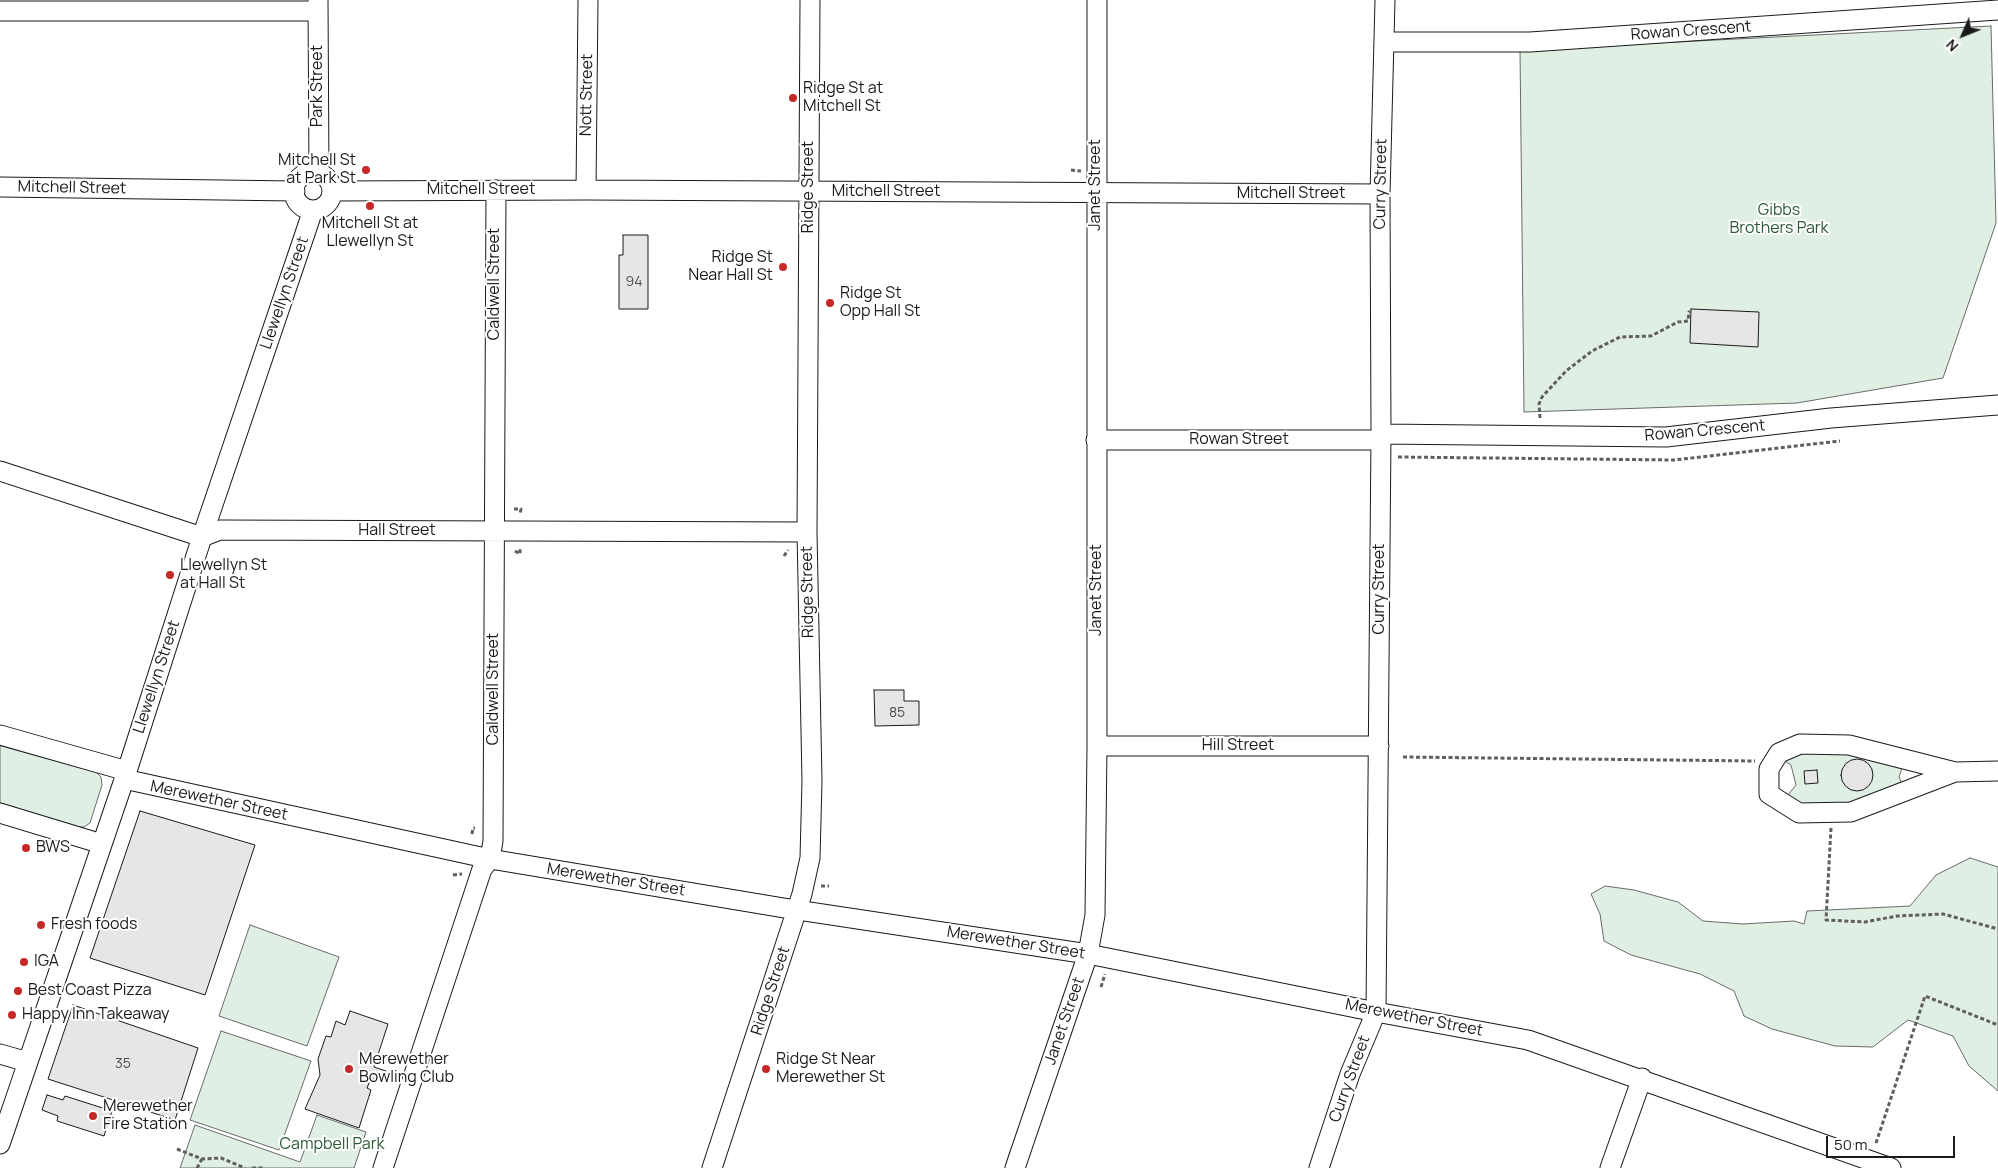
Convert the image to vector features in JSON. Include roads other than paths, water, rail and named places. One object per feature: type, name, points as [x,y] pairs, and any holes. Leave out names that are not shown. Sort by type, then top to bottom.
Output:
[{"type":"street","name":"Nott Street","points":[[586,190],[588,0]]},
{"type":"street","name":"Ridge Street","points":[[712,1168],[805,886],[810,858],[812,781],[807,532],[810,0]]},
{"type":"street","name":"Janet Street","points":[[1015,1168],[1088,954],[1095,915],[1097,746],[1097,0]]},
{"type":"street","name":"Curry Street","points":[[1319,1168],[1350,1074],[1376,1012],[1381,437],[1380,194],[1384,0]]},
{"type":"street","points":[[0,11],[318,6]]},
{"type":"street","name":"Park Street","points":[[318,6],[318,173]]},
{"type":"street","name":"Rowan Crescent","points":[[1384,42],[1530,42],[1998,10]]},
{"type":"street","points":[[312,172],[318,173],[330,182],[332,191],[329,202],[313,210],[298,202],[294,190],[299,178],[312,172]]},
{"type":"street","name":"Mitchell Street","points":[[0,187],[294,190]]},
{"type":"street","name":"Caldwell Street","points":[[383,1168],[482,869],[490,859],[494,832],[493,532],[496,190]]},
{"type":"street","name":"Mitchell Street","points":[[332,191],[586,190],[1380,194]]},
{"type":"street","name":"Llewellyn Street","points":[[0,1144],[313,210]]},
{"type":"street","name":"Rowan Crescent","points":[[1381,437],[1666,437],[1830,418],[1998,404]]},
{"type":"street","name":"Rowan Street","points":[[1096,440],[1381,437]]},
{"type":"street","points":[[0,470],[202,538]]},
{"type":"street","name":"Hall Street","points":[[202,538],[220,530],[807,532]]},
{"type":"street","name":"Merewether Street","points":[[0,735],[125,775],[490,859],[797,910],[1088,954],[1376,1012],[1528,1040],[1642,1078],[1891,1168]]},
{"type":"street","points":[[1955,772],[1851,812],[1799,813],[1769,794],[1769,769],[1778,753],[1800,744],[1849,745],[1955,772],[1998,771]]},
{"type":"street","name":"Hill Street","points":[[1097,746],[1379,746]]},
{"type":"street","points":[[0,813],[102,844]]},
{"type":"street","points":[[0,1054],[28,1062]]},
{"type":"street","points":[[1610,1168],[1642,1078]]},
{"type":"place","name":"Ridge St at Mitchell St","points":[[793,98]]},
{"type":"place","name":"Mitchell St at Park St","points":[[366,170]]},
{"type":"place","name":"Mitchell St at Llewellyn St","points":[[370,206]]},
{"type":"place","name":"Ridge St Near Hall St","points":[[783,267]]},
{"type":"place","name":"Ridge St Opp Hall St","points":[[830,303]]},
{"type":"place","name":"Llewellyn St at Hall St","points":[[170,575]]},
{"type":"place","name":"BWS","points":[[26,848]]},
{"type":"place","name":"Fresh foods","points":[[41,925]]},
{"type":"place","name":"IGA","points":[[24,962]]},
{"type":"place","name":"Best Coast Pizza","points":[[18,991]]},
{"type":"place","name":"Happy Inn Takeaway","points":[[12,1015]]},
{"type":"place","name":"Merewether Bowling Club","points":[[349,1069]]},
{"type":"place","name":"Ridge St Near Merewether St","points":[[766,1069]]},
{"type":"place","name":"Merewether Fire Station","points":[[93,1116]]},
{"type":"park label","name":"Gibbs Brothers Park","points":[[1779,220]]},
{"type":"park label","name":"Campbell Park","points":[[332,1145]]}]
